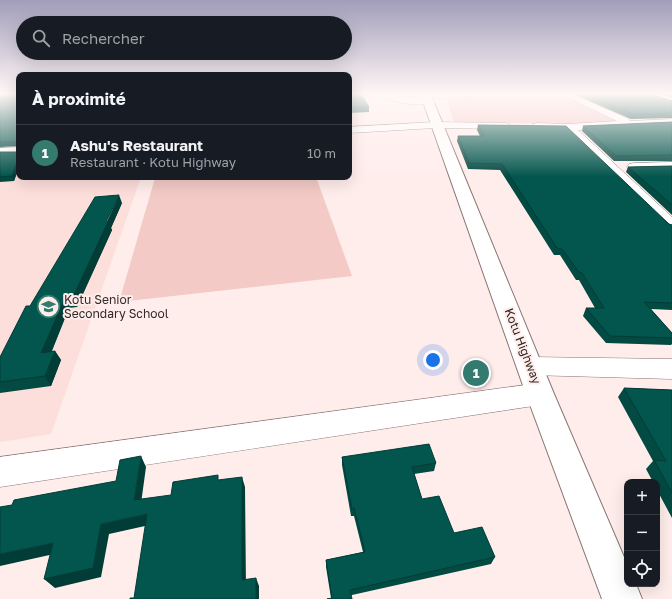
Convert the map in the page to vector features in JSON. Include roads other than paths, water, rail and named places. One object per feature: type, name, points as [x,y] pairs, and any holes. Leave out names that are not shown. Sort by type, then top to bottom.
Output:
[{"type":"street","name":"Kotu Highway","points":[[437,121],[540,394],[622,599]]},
{"type":"street","points":[[624,121],[629,123]]},
{"type":"street","points":[[352,130],[439,125],[568,127],[672,122]]},
{"type":"street","points":[[568,127],[671,224]]},
{"type":"street","points":[[0,152],[16,151]]},
{"type":"street","points":[[612,167],[672,166]]},
{"type":"street","points":[[530,366],[672,369]]},
{"type":"street","points":[[0,472],[540,394]]},
{"type":"place","name":"Kotu Senior Secondary School","points":[[48,306]]},
{"type":"place","name":"Ashu's Restaurant","points":[[476,373]]}]
